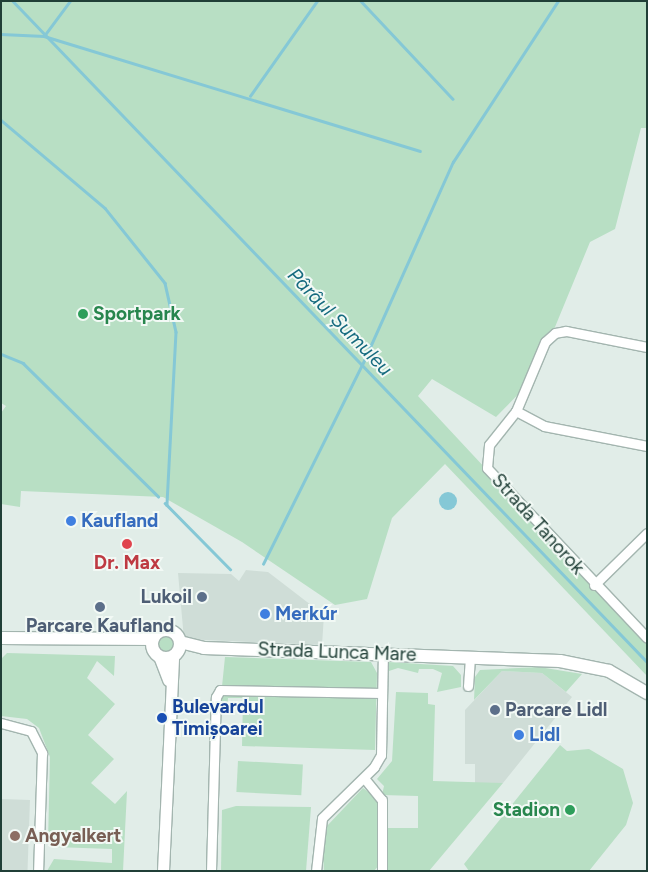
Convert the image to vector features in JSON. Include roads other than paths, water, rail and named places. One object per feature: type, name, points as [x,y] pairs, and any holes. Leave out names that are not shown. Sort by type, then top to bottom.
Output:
[{"type":"main road","points":[[155,648],[166,630],[177,650]]},
{"type":"main road","points":[[1,638],[132,642],[155,648],[177,650]]},
{"type":"main road","name":"Strada Lunca Mare","points":[[177,650],[204,648],[470,657],[591,666],[617,674],[647,692]]},
{"type":"street","name":"Strada Tanorok","points":[[647,347],[566,331],[555,333],[545,342],[516,411],[489,445],[487,468],[594,585],[647,638]]},
{"type":"street","points":[[516,411],[544,426],[647,446]]},
{"type":"street","name":"Strada Tanorok","points":[[594,585],[647,533]]},
{"type":"street","points":[[155,648],[169,684]]},
{"type":"street","points":[[163,871],[169,684],[177,650]]},
{"type":"street","points":[[316,871],[322,818],[364,778],[382,751],[383,654]]},
{"type":"street","points":[[468,686],[470,657]]},
{"type":"street","points":[[211,871],[216,697],[220,690],[382,693]]},
{"type":"street","points":[[1,723],[32,731],[42,753],[38,871]]},
{"type":"street","points":[[364,778],[382,800],[382,871]]},
{"type":"water","points":[[448,492],[454,495],[457,501],[454,507],[448,510],[442,507],[439,501],[442,495]]},
{"type":"waterway","name":"Pârâul Șumuleu","points":[[13,1],[647,662]]},
{"type":"waterway","points":[[44,36],[70,1]]},
{"type":"waterway","points":[[250,96],[317,1]]},
{"type":"waterway","points":[[361,1],[453,99]]},
{"type":"waterway","points":[[263,564],[362,365],[453,162],[558,1]]},
{"type":"waterway","points":[[1,34],[44,36],[420,151]]},
{"type":"waterway","points":[[1,120],[105,208],[165,283],[176,332],[167,505]]},
{"type":"waterway","points":[[1,354],[23,363],[158,496]]},
{"type":"waterway","points":[[165,503],[230,569]]},
{"type":"place","name":"Sportpark","points":[[83,314]]},
{"type":"place","name":"Kaufland","points":[[71,521]]},
{"type":"place","name":"Dr. Max","points":[[127,544]]},
{"type":"place","name":"Lukoil","points":[[202,597]]},
{"type":"place","name":"Parcare Kaufland","points":[[100,607]]},
{"type":"place","name":"Merkúr","points":[[265,614]]},
{"type":"place","name":"Parcare Lidl","points":[[495,710]]},
{"type":"place","name":"Bulevardul Timișoarei","points":[[162,718]]},
{"type":"place","name":"Lidl","points":[[519,735]]},
{"type":"place","name":"Stadion","points":[[570,810]]},
{"type":"place","name":"Angyalkert","points":[[15,836]]}]
